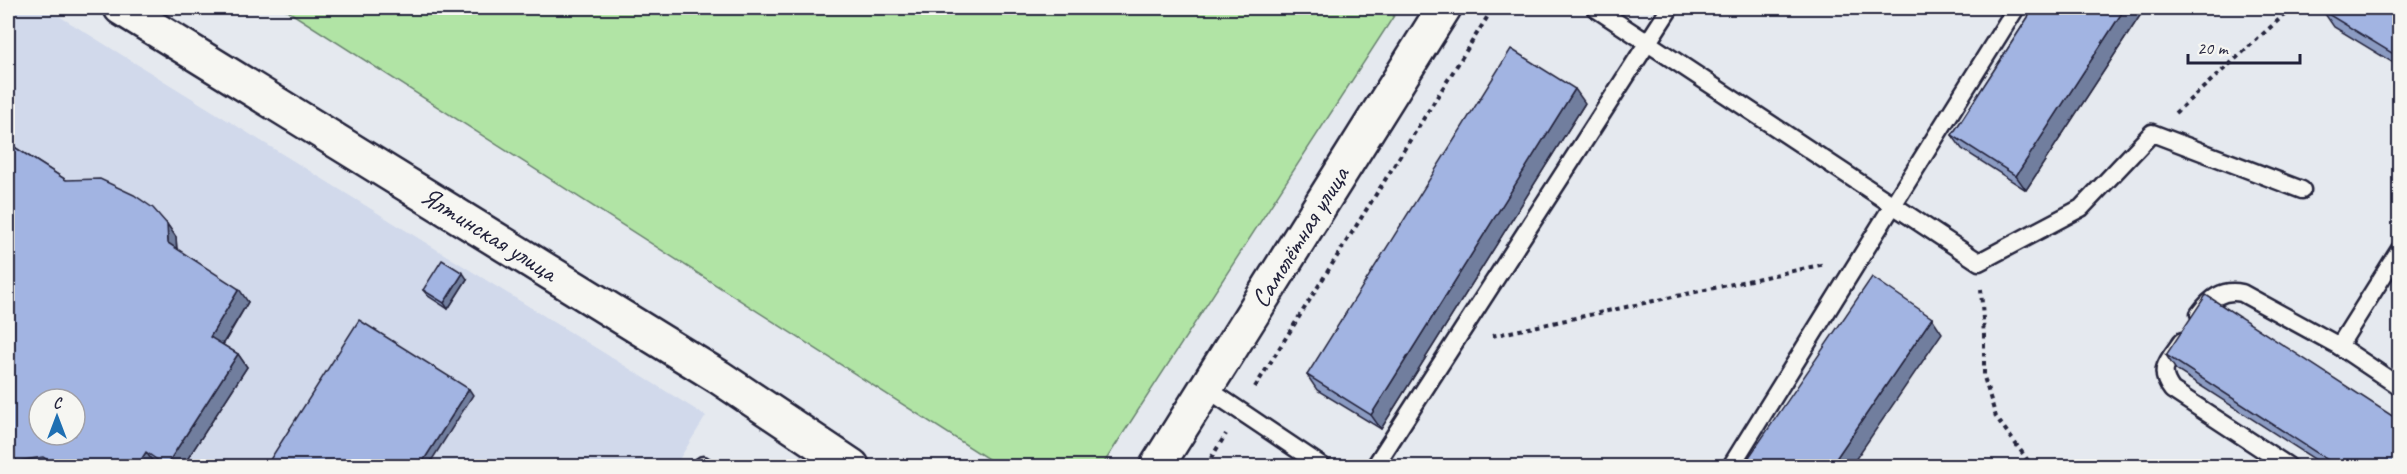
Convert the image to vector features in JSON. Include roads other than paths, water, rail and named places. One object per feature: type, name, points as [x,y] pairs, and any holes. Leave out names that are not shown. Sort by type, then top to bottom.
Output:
[{"type":"street","name":"Ялтинская улица","points":[[121,8],[689,358],[852,466]]},
{"type":"street","name":"Самолётная улица","points":[[1157,466],[1444,8]]},
{"type":"lane","points":[[1595,8],[1978,262],[2081,208],[2152,134],[2302,190]]},
{"type":"lane","points":[[1375,466],[1670,8]]},
{"type":"lane","points":[[1731,466],[2016,8]]},
{"type":"lane","points":[[2339,346],[2400,249]]},
{"type":"lane","points":[[2288,466],[2172,390],[2164,380],[2163,368],[2208,302],[2217,295],[2229,290],[2242,294],[2339,346],[2400,387]]},
{"type":"lane","points":[[1206,388],[1322,466]]}]
